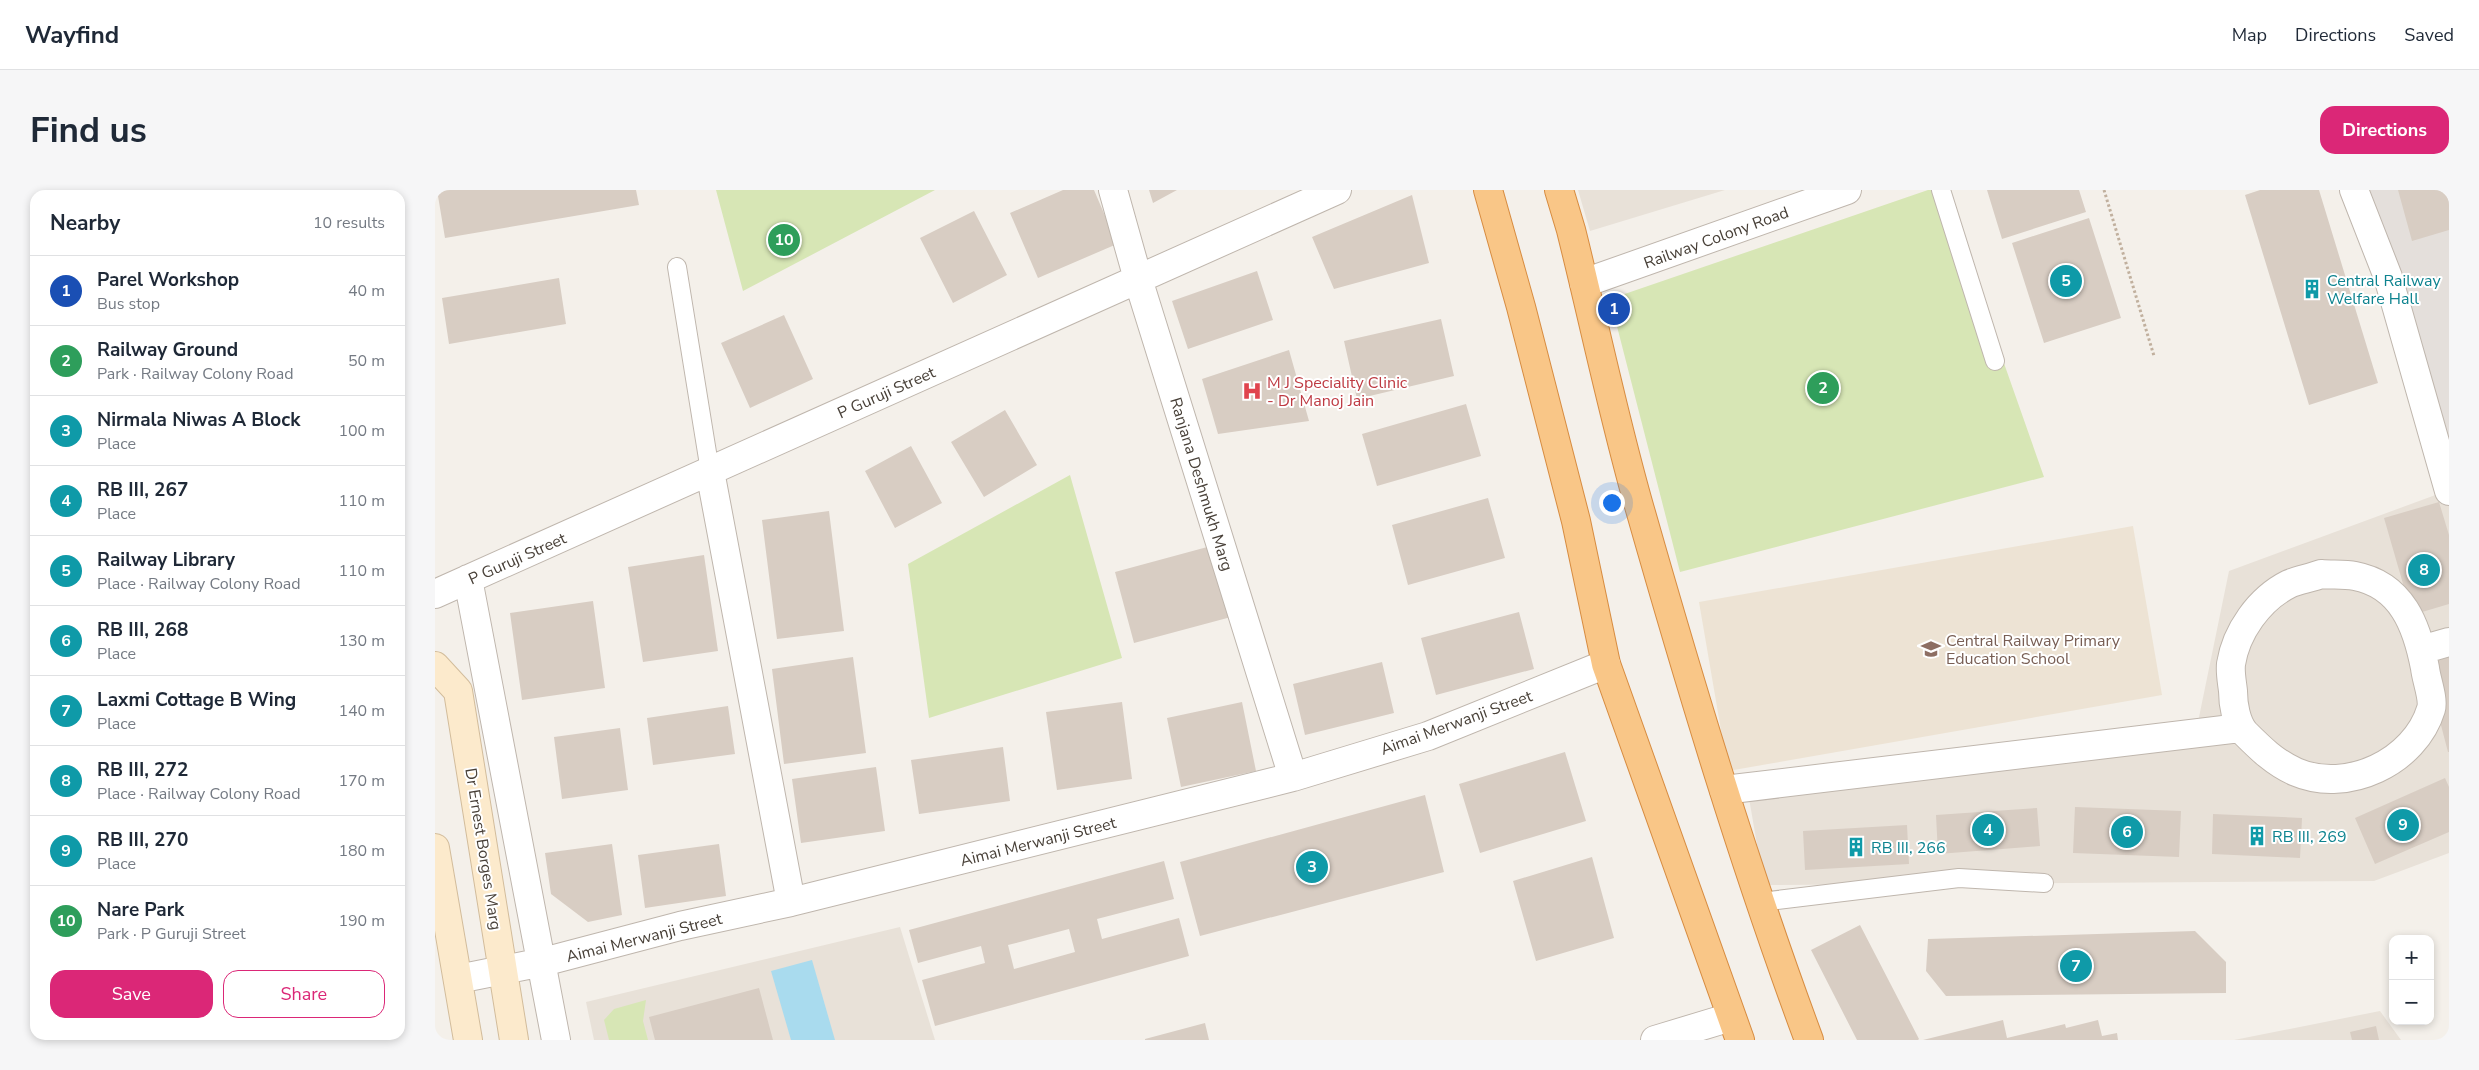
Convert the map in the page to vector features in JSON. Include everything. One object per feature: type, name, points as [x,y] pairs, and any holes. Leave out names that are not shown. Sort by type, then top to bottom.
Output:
[{"type":"highway","points":[[1488,190],[1521,307],[1575,521],[1606,664],[1735,1029]]},
{"type":"highway","points":[[1559,190],[1639,504],[1725,790],[1761,902],[1809,1040]]},
{"type":"main road","name":"Dr Ernest Borges Marg","points":[[435,666],[458,691],[514,1040]]},
{"type":"main road","points":[[435,848],[468,1040]]},
{"type":"street","name":"Ranjana Deshmukh Marg","points":[[1113,190],[1138,279],[1293,777]]},
{"type":"street","name":"P Guruji Street","points":[[435,594],[1337,190]]},
{"type":"street","name":"Railway Colony Road","points":[[1584,283],[1847,190]]},
{"type":"street","points":[[2355,190],[2388,277],[2449,491]]},
{"type":"street","points":[[710,472],[791,902]]},
{"type":"street","points":[[2321,574],[2355,576],[2387,588],[2407,612],[2421,650],[2431,708],[2418,736],[2394,760],[2363,775],[2330,779],[2297,772],[2267,755],[2240,728],[2233,698],[2231,664],[2241,632],[2261,604],[2289,584],[2321,574]]},
{"type":"street","points":[[468,579],[543,962],[556,1040]]},
{"type":"street","points":[[2421,650],[2449,642]]},
{"type":"street","name":"Aimai Merwanji Street","points":[[458,979],[543,962],[681,926],[791,902],[1293,777],[1428,736],[1606,664]]},
{"type":"street","points":[[1725,790],[2240,728]]},
{"type":"street","points":[[1655,1040],[1735,1029]]},
{"type":"lane","points":[[1941,190],[1995,361]]},
{"type":"lane","points":[[677,267],[710,472]]},
{"type":"lane","points":[[1761,902],[1959,878],[2044,883]]},
{"type":"path","points":[[2104,190],[2155,356]]},
{"type":"shaded area","points":[[1578,190],[1725,190],[1590,231]]},
{"type":"shaded area","points":[[2366,190],[2449,190],[2449,455]]},
{"type":"shaded area","points":[[2449,490],[2449,853],[2374,881],[1764,885],[1745,775],[2198,722],[2229,571]]},
{"type":"shaded area","name":"Central Railway Primary Education School","points":[[2133,526],[2162,695],[1728,771],[1699,602]]},
{"type":"shaded area","points":[[900,927],[935,1040],[594,1040],[586,1002]]},
{"type":"shaded area","points":[[2380,1011],[2401,1040],[2234,1040]]},
{"type":"green space","points":[[716,190],[935,190],[743,291]]},
{"type":"green space","points":[[1928,190],[1943,190],[2044,477],[1680,572],[1610,299]]},
{"type":"green space","points":[[1070,475],[1122,658],[929,718],[908,564]]},
{"type":"green space","points":[[646,1000],[643,1021],[648,1040],[609,1040],[604,1020],[614,1009]]},
{"type":"water","points":[[812,960],[835,1040],[791,1040],[771,971]]},
{"type":"building","points":[[437,190],[636,190],[639,205],[445,238]]},
{"type":"building","points":[[1063,190],[1094,190],[1117,244],[1038,278],[1010,213]]},
{"type":"building","points":[[1149,190],[1177,190],[1153,203]]},
{"type":"building","points":[[1987,190],[2079,190],[2086,212],[2002,239]]},
{"type":"building","name":"Central Railway Welfare Hall","points":[[2260,190],[2319,190],[2378,383],[2309,405],[2245,195]]},
{"type":"building","points":[[2398,190],[2449,190],[2449,230],[2412,241]]},
{"type":"building","points":[[1412,195],[1429,263],[1334,289],[1312,237]]},
{"type":"building","points":[[974,211],[1007,275],[953,303],[920,238]]},
{"type":"building","points":[[2089,218],[2121,318],[2044,343],[2012,243]]},
{"type":"building","points":[[1257,271],[1273,320],[1188,349],[1172,301]]},
{"type":"building","points":[[559,278],[566,324],[449,344],[442,298]]},
{"type":"building","points":[[784,315],[813,379],[750,408],[721,343]]},
{"type":"building","points":[[1441,319],[1454,376],[1357,399],[1344,341]]},
{"type":"building","points":[[1289,350],[1309,421],[1218,434],[1202,379]]},
{"type":"building","points":[[1466,404],[1481,456],[1377,486],[1362,434]]},
{"type":"building","points":[[1005,410],[1037,465],[984,497],[951,442]]},
{"type":"building","points":[[911,446],[942,503],[895,528],[865,471]]},
{"type":"building","points":[[1488,498],[1505,558],[1408,585],[1392,525]]},
{"type":"building","points":[[2439,502],[2449,535],[2449,604],[2412,615],[2384,518]]},
{"type":"building","points":[[829,511],[844,631],[777,639],[762,520]]},
{"type":"building","points":[[1211,546],[1231,617],[1134,643],[1115,572]]},
{"type":"building","points":[[704,555],[718,651],[643,662],[628,567]]},
{"type":"building","points":[[593,601],[605,688],[522,700],[510,613]]},
{"type":"building","points":[[1519,612],[1534,669],[1436,695],[1421,638]]},
{"type":"building","points":[[853,657],[866,753],[784,764],[772,669]]},
{"type":"building","points":[[2449,657],[2449,752],[2448,752],[2425,664]]},
{"type":"building","points":[[1382,662],[1394,713],[1305,735],[1293,684]]},
{"type":"building","points":[[1122,702],[1132,779],[1057,790],[1046,712]]},
{"type":"building","points":[[1242,702],[1256,771],[1181,787],[1167,718]]},
{"type":"building","points":[[728,706],[735,754],[653,765],[647,718]]},
{"type":"building","points":[[620,728],[628,790],[562,799],[554,737]]},
{"type":"building","points":[[1003,747],[1010,801],[919,814],[911,760]]},
{"type":"building","points":[[1565,752],[1586,821],[1480,853],[1459,784]]},
{"type":"building","points":[[876,767],[885,831],[801,843],[792,779]]},
{"type":"building","points":[[2445,778],[2449,787],[2449,832],[2375,864],[2355,818]]},
{"type":"building","points":[[1425,795],[1444,872],[1200,936],[1180,862]]},
{"type":"building","points":[[2075,807],[2181,811],[2179,857],[2073,853]]},
{"type":"building","points":[[2037,808],[2040,846],[1938,854],[1936,815]]},
{"type":"building","name":"RB III, 269","points":[[2213,814],[2302,818],[2300,858],[2212,854]]},
{"type":"building","name":"RB III, 266","points":[[1907,825],[1909,864],[1805,870],[1803,831]]},
{"type":"building","points":[[612,844],[622,915],[588,922],[551,894],[545,853]]},
{"type":"building","points":[[719,844],[726,896],[645,908],[638,855]]},
{"type":"building","points":[[1592,857],[1614,938],[1536,961],[1513,881]]},
{"type":"building","points":[[1164,861],[1174,899],[1097,919],[1102,939],[1179,918],[1189,956],[935,1026],[922,980],[985,963],[981,946],[918,963],[909,930]],"holes":[[[1069,929],[1075,952],[1014,969],[1008,945]]]},
{"type":"building","points":[[1860,925],[1918,1040],[1857,1040],[1811,950]]},
{"type":"building","points":[[2195,931],[2226,962],[2226,993],[1946,996],[1926,971],[1928,939]]},
{"type":"building","points":[[759,988],[773,1040],[655,1040],[649,1017]]},
{"type":"building","points":[[2003,1020],[2007,1038],[2065,1024],[2066,1028],[2098,1020],[2102,1036],[2117,1033],[2118,1040],[1923,1040]]},
{"type":"building","points":[[1205,1023],[1209,1040],[1145,1040],[1145,1039]]},
{"type":"building","points":[[2376,1026],[2379,1040],[2352,1040],[2350,1032]]},
{"type":"place","name":"Nare Park","points":[[784,240]]},
{"type":"place","name":"Railway Library","points":[[2066,281]]},
{"type":"place","name":"Central Railway Welfare Hall","points":[[2312,289]]},
{"type":"place","name":"Parel Workshop","points":[[1614,309]]},
{"type":"place","name":"Railway Ground","points":[[1823,388]]},
{"type":"place","name":"M J Speciality Clinic - Dr Manoj Jain","points":[[1252,391]]},
{"type":"place","name":"RB III, 272","points":[[2424,570]]},
{"type":"place","name":"Central Railway Primary Education School","points":[[1931,649]]},
{"type":"place","name":"RB III, 270","points":[[2403,825]]},
{"type":"place","name":"RB III, 267","points":[[1988,830]]},
{"type":"place","name":"RB III, 268","points":[[2127,832]]},
{"type":"place","name":"RB III, 269","points":[[2257,836]]},
{"type":"place","name":"RB III, 266","points":[[1856,847]]},
{"type":"place","name":"Nirmala Niwas A Block","points":[[1312,867]]},
{"type":"place","name":"Laxmi Cottage B Wing","points":[[2076,966]]}]
